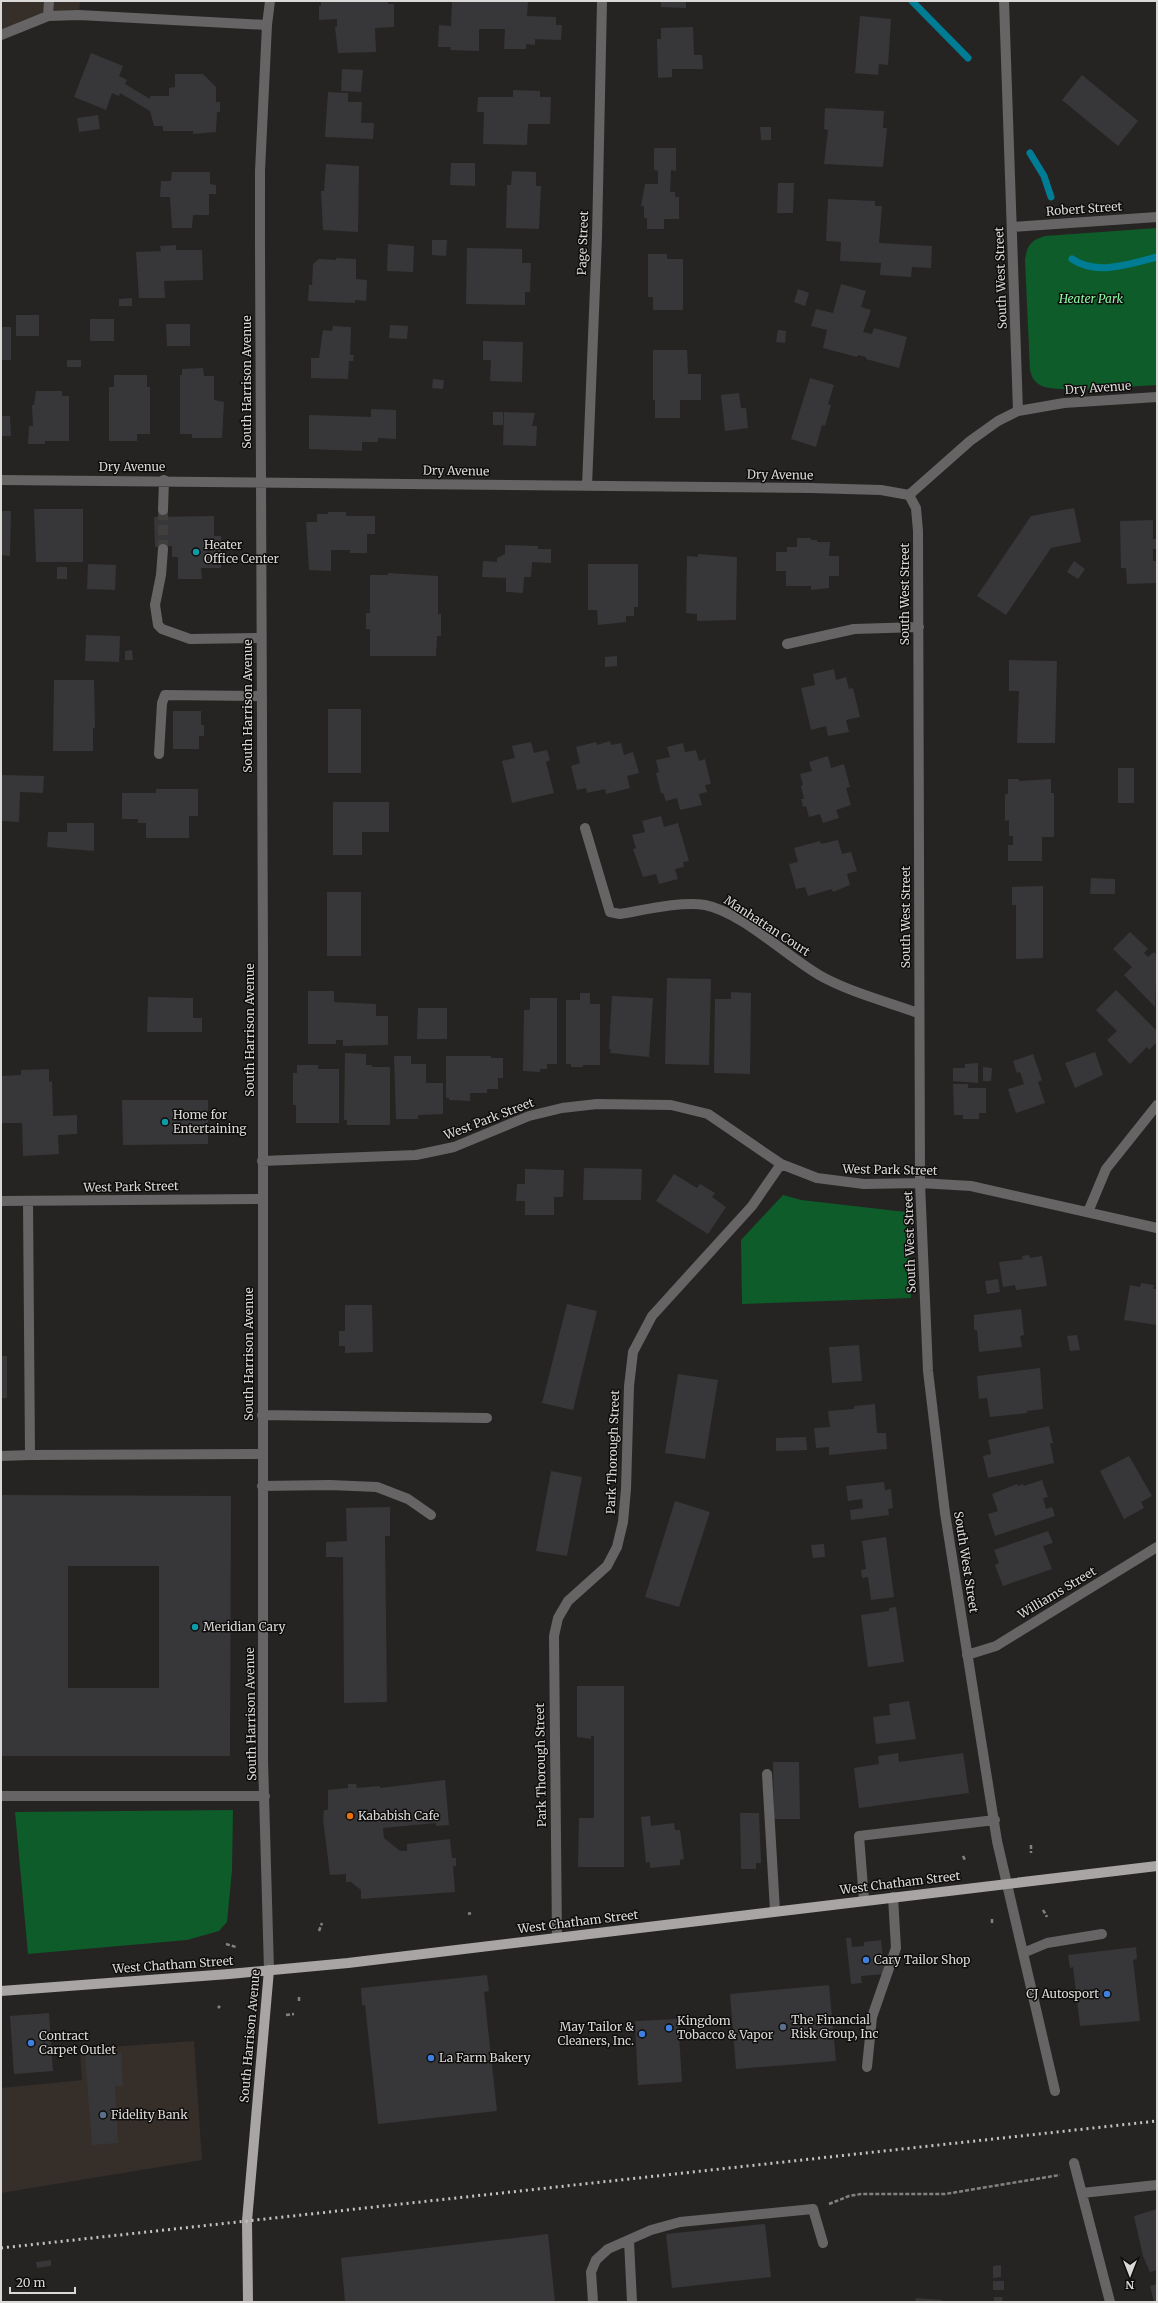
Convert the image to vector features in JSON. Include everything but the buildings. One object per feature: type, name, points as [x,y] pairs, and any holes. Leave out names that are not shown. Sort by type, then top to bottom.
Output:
[{"type":"main road","name":"West Chatham Street","points":[[1,1991],[269,1970],[557,1938],[1007,1883],[1157,1867]]},
{"type":"main road","name":"South Harrison Avenue","points":[[248,2302],[247,2222],[269,1970]]},
{"type":"street","points":[[48,16],[49,1]]},
{"type":"street","name":"South Harrison Avenue","points":[[269,1970],[265,1796],[262,1486],[260,171],[267,25],[270,1]]},
{"type":"street","name":"Page Street","points":[[587,486],[597,237],[602,1]]},
{"type":"street","name":"South West Street","points":[[1004,1],[1018,411]]},
{"type":"street","points":[[1,35],[48,16],[92,15],[267,25]]},
{"type":"street","name":"Robert Street","points":[[1012,227],[1157,217]]},
{"type":"street","name":"Dry Avenue","points":[[1018,411],[1064,403],[1157,397]]},
{"type":"street","points":[[909,495],[970,441],[998,421],[1018,411]]},
{"type":"street","name":"Dry Avenue","points":[[1,480],[164,480],[867,490],[892,491],[909,495]]},
{"type":"street","points":[[163,510],[164,480]]},
{"type":"street","name":"South West Street","points":[[909,495],[916,508],[917,519],[919,627],[918,1012],[920,1183],[932,1408],[945,1513],[967,1656],[995,1820],[1007,1883],[1055,2091]]},
{"type":"street","points":[[163,549],[161,575],[155,605],[158,625],[162,629],[190,639],[261,638]]},
{"type":"street","points":[[787,644],[854,629],[919,627]]},
{"type":"street","points":[[159,754],[162,703],[165,695],[261,696]]},
{"type":"street","name":"Manhattan Court","points":[[584,828],[610,912],[620,914],[689,905],[715,907],[737,919],[818,975],[847,988],[918,1012]]},
{"type":"street","name":"West Park Street","points":[[262,1161],[416,1155],[454,1147],[543,1112],[597,1104],[649,1103],[689,1108],[708,1114],[780,1164],[817,1178],[843,1183],[920,1183],[971,1186],[1157,1228]]},
{"type":"street","points":[[1088,1212],[1106,1169],[1157,1104]]},
{"type":"street","name":"Park Thorough Street","points":[[557,1938],[554,1636],[558,1618],[568,1601],[607,1566],[617,1547],[623,1522],[626,1489],[629,1386],[633,1352],[652,1316],[752,1206],[780,1164]]},
{"type":"street","name":"West Park Street","points":[[1,1201],[262,1199]]},
{"type":"street","points":[[28,1201],[30,1455]]},
{"type":"street","points":[[262,1415],[486,1418]]},
{"type":"street","points":[[1,1456],[262,1454]]},
{"type":"street","points":[[262,1486],[330,1485],[377,1487],[408,1499],[432,1515]]},
{"type":"street","name":"Williams Street","points":[[967,1656],[996,1646],[1157,1547]]},
{"type":"street","points":[[767,1774],[775,1911]]},
{"type":"street","points":[[1,1796],[265,1796]]},
{"type":"street","points":[[864,1900],[859,1836],[995,1820]]},
{"type":"street","points":[[867,2066],[872,2017],[896,1948],[893,1897]]},
{"type":"street","points":[[1023,1953],[1047,1943],[1102,1934]]},
{"type":"street","points":[[1075,2168],[1110,2302]]},
{"type":"street","points":[[1082,2193],[1157,2185]]},
{"type":"street","points":[[592,2302],[591,2272],[596,2260],[608,2249],[651,2230],[680,2222],[813,2209],[824,2243]]},
{"type":"street","points":[[629,2241],[632,2302]]},
{"type":"path","points":[[1031,1845],[1031,1853]]},
{"type":"path","points":[[963,1856],[965,1860]]},
{"type":"path","points":[[1043,1910],[1047,1917]]},
{"type":"path","points":[[319,1931],[322,1923]]},
{"type":"path","points":[[226,1944],[236,1947]]},
{"type":"path","points":[[286,2015],[294,2014]]},
{"type":"path","points":[[813,2209],[849,2196],[861,2194],[945,2194],[1075,2168]]},
{"type":"shaded area","points":[[1,1],[80,1],[79,15],[48,16],[1,35]]},
{"type":"shaded area","points":[[194,2041],[202,2160],[1,2193],[1,2088],[82,2080],[80,2049]]},
{"type":"green space","name":"Heater Park","points":[[1157,228],[1157,385],[1098,389],[1065,389],[1042,386],[1037,383],[1030,370],[1025,260],[1030,244],[1036,239],[1045,236]]},
{"type":"green space","points":[[783,1195],[801,1200],[906,1212],[911,1298],[742,1304],[741,1240]]},
{"type":"green space","points":[[233,1810],[232,1870],[227,1922],[219,1931],[187,1940],[28,1954],[15,1812]]},
{"type":"waterway","points":[[912,1],[968,58]]},
{"type":"waterway","points":[[1030,153],[1044,176],[1051,197]]},
{"type":"waterway","points":[[1072,259],[1092,267],[1103,268],[1125,265],[1157,257]]},
{"type":"tunnel","points":[[163,510],[163,549]]},
{"type":"railway","points":[[1,2248],[1157,2121]]},
{"type":"place","name":"Heater Office Center","points":[[196,552]]},
{"type":"place","name":"Home for Entertaining","points":[[165,1122]]},
{"type":"place","name":"Meridian Cary","points":[[195,1627]]},
{"type":"place","name":"Kababish Cafe","points":[[350,1816]]},
{"type":"place","name":"Cary Tailor Shop","points":[[866,1960]]},
{"type":"place","name":"CJ Autosport","points":[[1107,1994]]},
{"type":"place","name":"The Financial Risk Group, Inc","points":[[783,2027]]},
{"type":"place","name":"Kingdom Tobacco & Vapor","points":[[669,2028]]},
{"type":"place","name":"May Tailor & Cleaners, Inc.","points":[[642,2034]]},
{"type":"place","name":"Contract Carpet Outlet","points":[[31,2043]]},
{"type":"place","name":"La Farm Bakery","points":[[431,2058]]},
{"type":"place","name":"Fidelity Bank","points":[[103,2115]]}]
